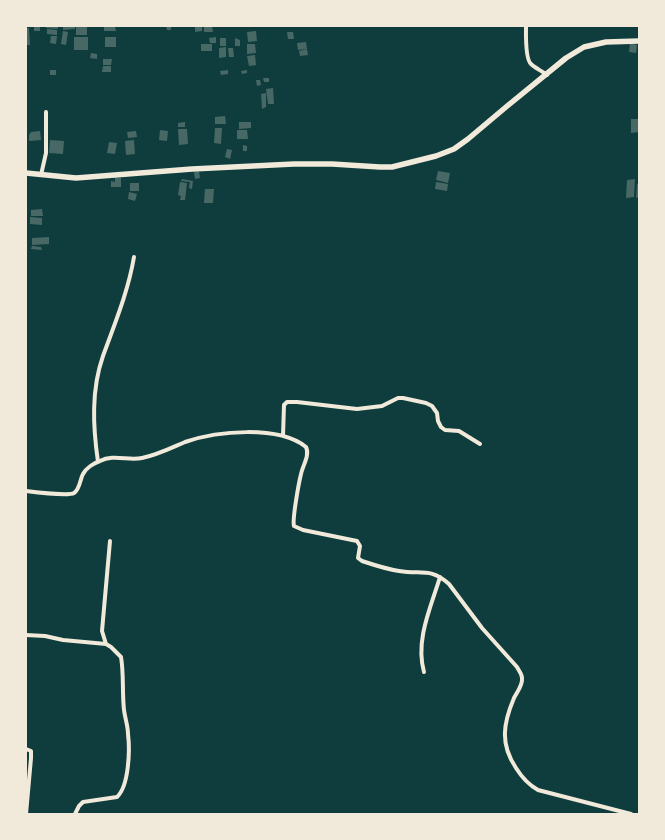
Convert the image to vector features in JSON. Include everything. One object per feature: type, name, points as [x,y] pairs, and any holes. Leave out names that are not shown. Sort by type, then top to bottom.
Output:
[{"type":"street","points":[[526,26],[528,59],[531,64],[547,75]]},
{"type":"street","points":[[26,173],[76,178],[192,169],[332,164],[392,167],[436,156],[454,149],[547,75],[566,58],[584,47],[606,42],[639,40]]},
{"type":"street","points":[[41,175],[46,153],[46,112]]},
{"type":"street","points":[[98,462],[94,427],[94,402],[96,386],[103,356],[118,318],[130,279],[134,257]]},
{"type":"street","points":[[283,436],[284,405],[287,402],[357,409],[382,406],[394,400],[403,398],[426,403],[432,406],[437,413],[440,427],[445,430],[459,431],[480,444]]},
{"type":"street","points":[[26,491],[66,494],[74,493],[77,490],[84,472],[98,462],[109,458],[143,458],[173,448],[185,442],[208,436],[246,432],[283,436],[295,440],[306,446],[308,450],[301,473],[293,524],[295,527],[357,541],[360,546],[358,558],[362,561],[396,571],[436,574],[449,584],[482,628],[496,642],[521,674],[522,683],[510,708],[504,736],[508,756],[518,771],[529,784],[538,790],[621,813],[631,814]]},
{"type":"street","points":[[106,644],[102,631],[110,541]]},
{"type":"street","points":[[424,672],[422,665],[423,635],[440,577]]},
{"type":"street","points":[[26,635],[106,644],[121,657],[124,710],[130,749],[122,791],[117,797],[83,802],[75,814]]},
{"type":"street","points":[[26,749],[30,751],[31,758],[26,814]]},
{"type":"building","points":[[34,26],[40,26],[40,31],[34,31]]},
{"type":"building","points":[[46,26],[58,26],[58,29],[46,28]]},
{"type":"building","points":[[63,26],[75,26],[75,29],[63,30]]},
{"type":"building","points":[[76,26],[87,26],[87,35],[76,35]]},
{"type":"building","points":[[115,26],[116,31],[104,31],[104,27]]},
{"type":"building","points":[[166,26],[171,26],[171,30],[167,30]]},
{"type":"building","points":[[195,26],[202,26],[202,31],[195,32]]},
{"type":"building","points":[[204,26],[212,26],[213,32],[204,32]]},
{"type":"building","points":[[26,28],[29,28],[30,45],[26,45]]},
{"type":"building","points":[[47,29],[57,30],[57,35],[47,34]]},
{"type":"building","points":[[63,31],[68,32],[66,45],[61,44]]},
{"type":"building","points":[[256,31],[257,41],[248,42],[247,32]]},
{"type":"building","points":[[287,32],[293,32],[294,39],[288,39]]},
{"type":"building","points":[[51,36],[57,36],[56,44],[50,43]]},
{"type":"building","points":[[74,37],[88,37],[88,50],[74,50]]},
{"type":"building","points":[[105,37],[116,37],[116,47],[105,47]]},
{"type":"building","points":[[216,37],[216,43],[210,43],[209,38]]},
{"type":"building","points":[[220,38],[226,38],[226,46],[220,46]]},
{"type":"building","points":[[235,38],[240,40],[240,46],[235,46]]},
{"type":"building","points":[[306,42],[307,49],[298,50],[297,43]]},
{"type":"building","points":[[630,43],[637,45],[636,53],[629,52]]},
{"type":"building","points":[[201,44],[212,44],[212,51],[201,51]]},
{"type":"building","points":[[247,44],[255,44],[256,53],[247,54]]},
{"type":"building","points":[[226,47],[226,57],[219,58],[219,48]]},
{"type":"building","points":[[228,48],[233,48],[234,57],[229,57]]},
{"type":"building","points":[[307,49],[308,55],[300,56],[299,51]]},
{"type":"building","points":[[91,53],[97,54],[97,59],[90,58]]},
{"type":"building","points":[[255,55],[256,65],[249,66],[247,56]]},
{"type":"building","points":[[103,59],[112,59],[111,65],[103,65]]},
{"type":"building","points":[[103,66],[111,66],[111,72],[102,72]]},
{"type":"building","points":[[50,70],[56,70],[56,75],[50,75]]},
{"type":"building","points":[[228,70],[228,74],[221,75],[220,71]]},
{"type":"building","points":[[247,70],[247,73],[242,74],[241,71]]},
{"type":"building","points":[[263,78],[269,78],[269,82],[264,82]]},
{"type":"building","points":[[256,80],[260,80],[261,85],[257,86]]},
{"type":"building","points":[[273,88],[274,104],[268,104],[266,89]]},
{"type":"building","points":[[266,93],[266,107],[262,109],[261,94]]},
{"type":"building","points":[[225,116],[226,124],[215,124],[215,117]]},
{"type":"building","points":[[631,119],[639,119],[639,132],[631,133]]},
{"type":"building","points":[[185,122],[185,127],[178,127],[178,123]]},
{"type":"building","points":[[239,122],[251,122],[251,128],[239,129]]},
{"type":"building","points":[[215,128],[222,128],[221,144],[214,143]]},
{"type":"building","points":[[178,129],[187,129],[188,144],[179,145]]},
{"type":"building","points":[[160,130],[168,131],[167,141],[159,140]]},
{"type":"building","points":[[237,130],[247,130],[248,139],[237,139]]},
{"type":"building","points":[[40,131],[41,140],[29,141],[29,135],[31,132]]},
{"type":"building","points":[[136,131],[137,137],[128,138],[127,132]]},
{"type":"building","points":[[50,140],[64,141],[63,154],[49,153]]},
{"type":"building","points":[[134,140],[135,154],[126,155],[125,141]]},
{"type":"building","points":[[109,142],[117,143],[115,154],[107,153]]},
{"type":"building","points":[[243,145],[247,146],[247,151],[243,151]]},
{"type":"building","points":[[227,149],[232,150],[230,159],[225,157]]},
{"type":"building","points":[[199,171],[200,178],[195,179],[194,172]]},
{"type":"building","points":[[438,171],[450,173],[448,183],[436,180]]},
{"type":"building","points":[[115,177],[121,178],[121,187],[111,187],[111,181],[115,182]]},
{"type":"building","points":[[182,179],[193,181],[192,189],[189,188],[190,182],[181,181]]},
{"type":"building","points":[[635,179],[634,197],[626,198],[627,180]]},
{"type":"building","points":[[180,182],[187,183],[185,200],[180,200],[181,196],[178,195]]},
{"type":"building","points":[[436,182],[448,184],[447,191],[435,189]]},
{"type":"building","points":[[130,183],[139,183],[139,191],[130,191]]},
{"type":"building","points":[[637,184],[639,184],[639,197],[636,198]]},
{"type":"building","points":[[205,189],[214,189],[213,203],[204,203]]},
{"type":"building","points":[[129,192],[137,194],[135,201],[128,199]]},
{"type":"building","points":[[42,209],[43,216],[31,216],[31,210]]},
{"type":"building","points":[[30,217],[42,218],[42,225],[30,224]]},
{"type":"building","points":[[49,237],[49,244],[32,245],[32,238]]},
{"type":"building","points":[[32,246],[41,247],[42,250],[31,249]]}]
